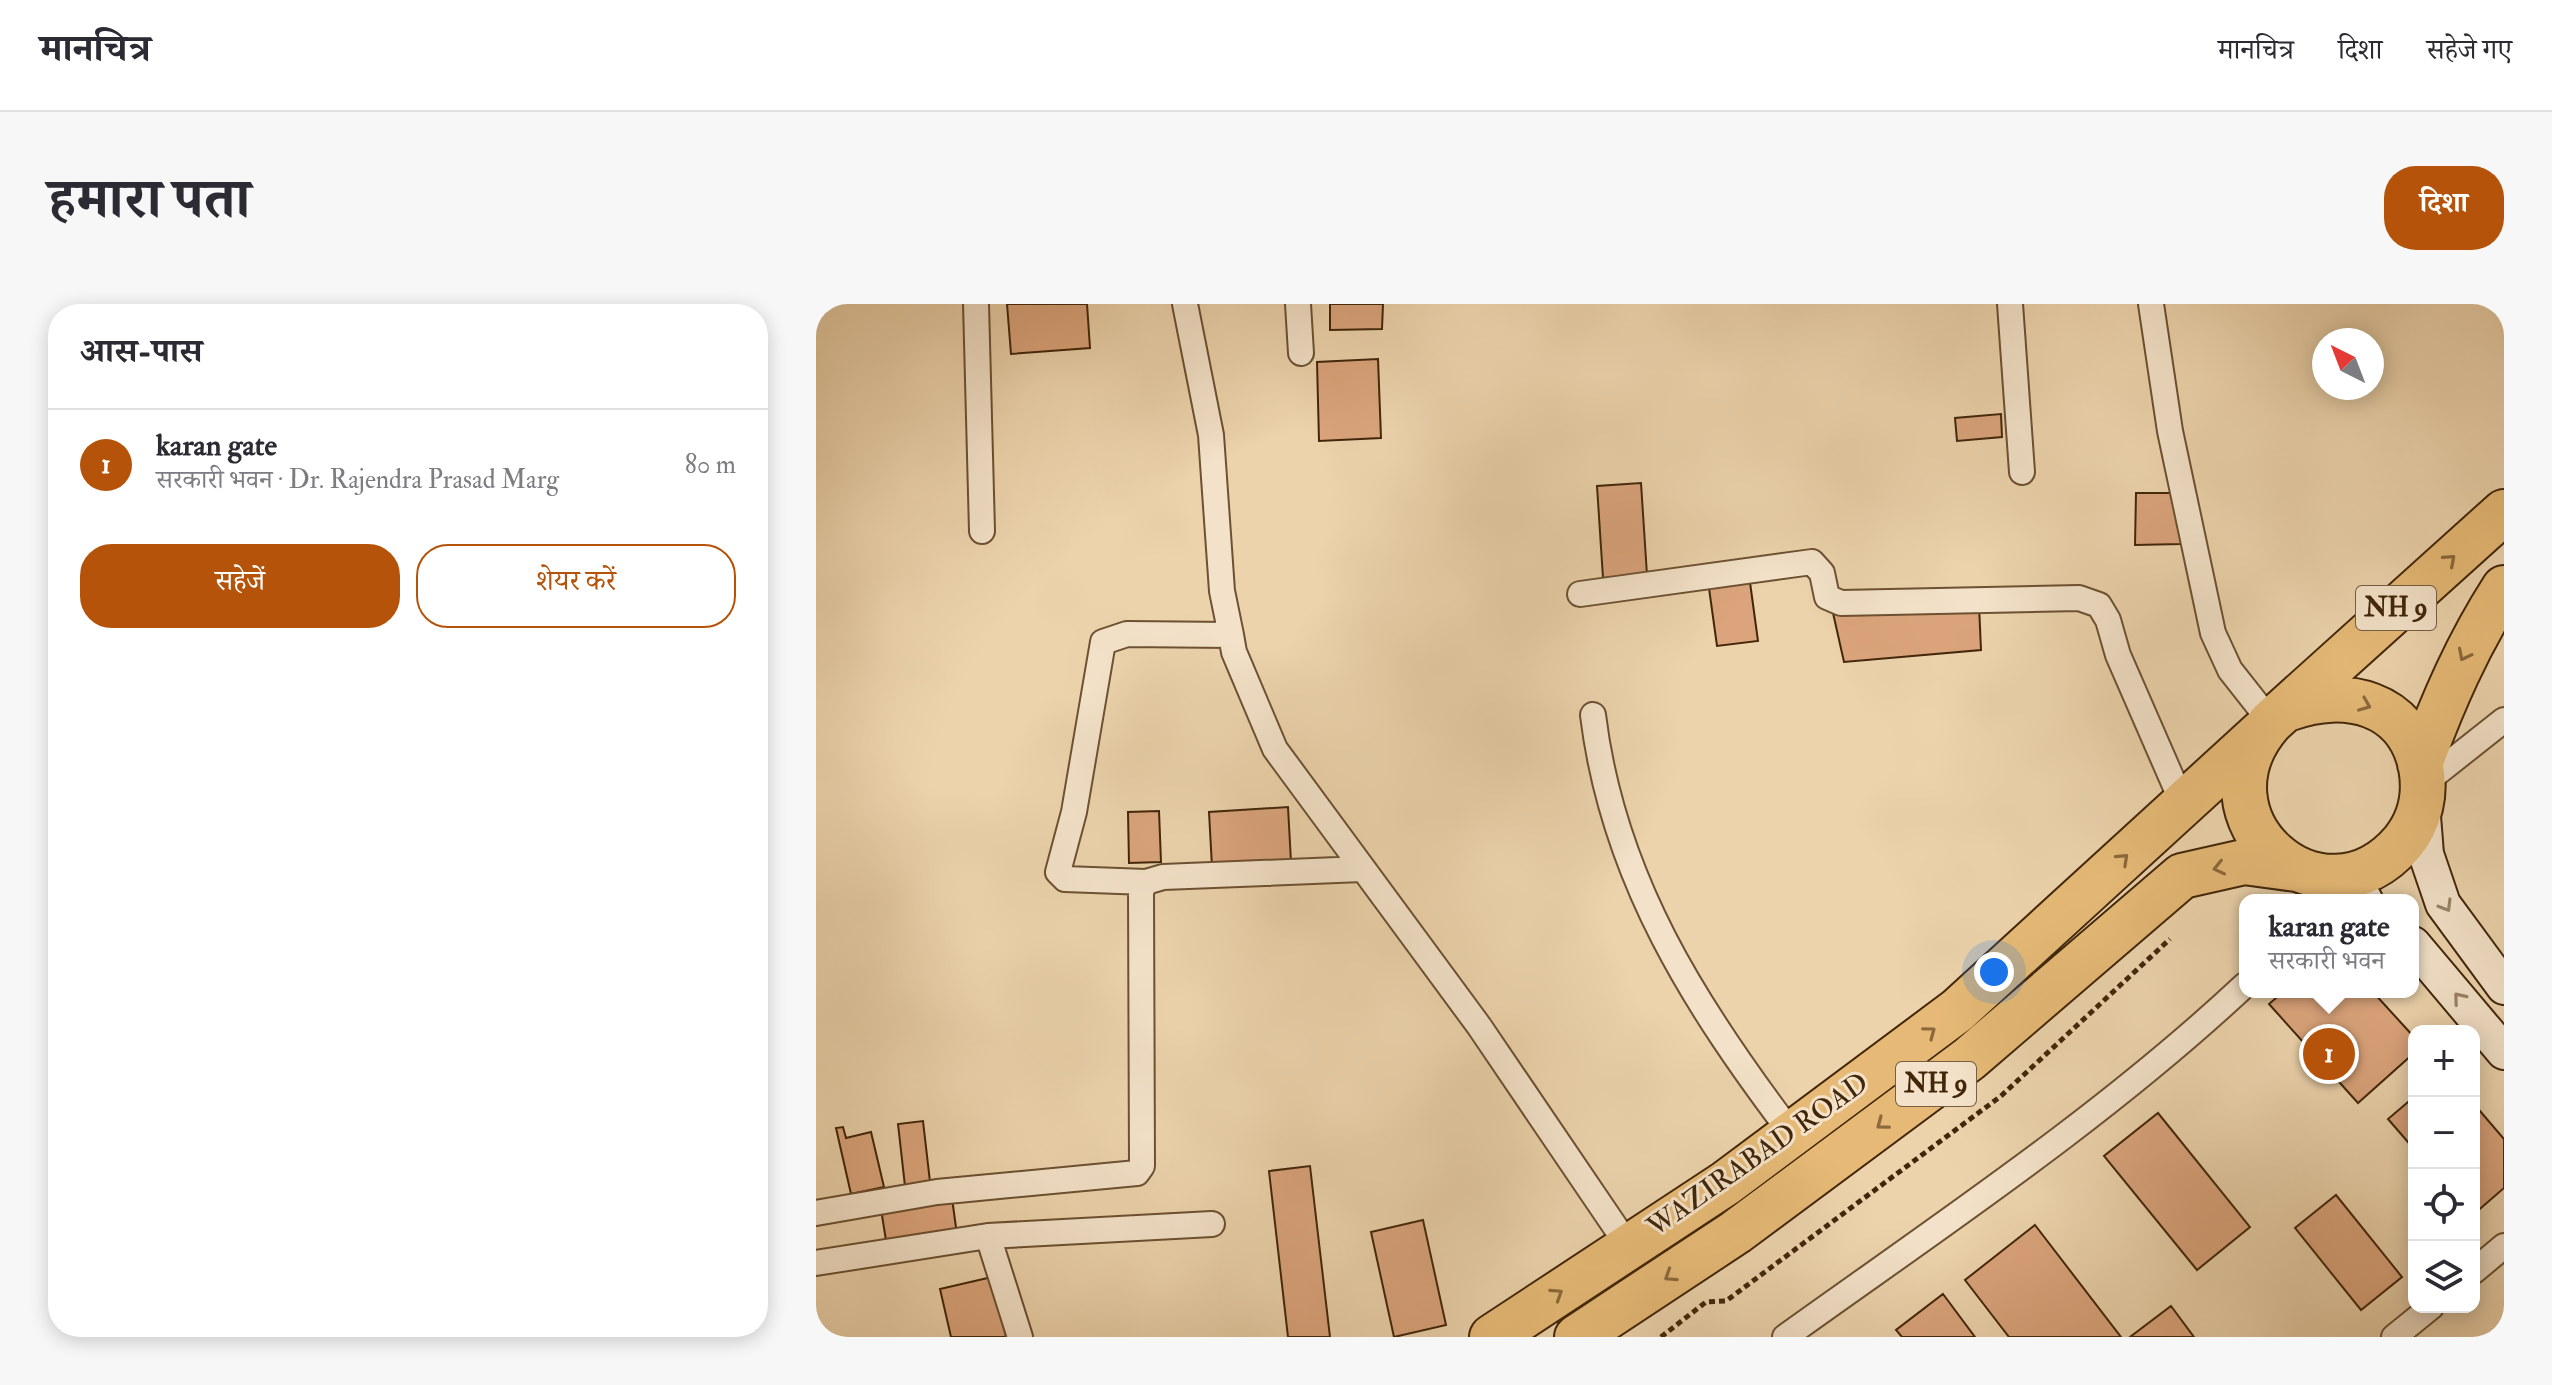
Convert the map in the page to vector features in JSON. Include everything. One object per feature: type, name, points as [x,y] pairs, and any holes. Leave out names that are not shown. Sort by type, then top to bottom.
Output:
[{"type":"highway","name":"WAZIRABAD ROAD","points":[[1492,1337],[1792,1134],[1958,1010],[2504,512]]},
{"type":"highway","name":"NH 9","points":[[2422,784],[2449,685],[2474,635],[2504,588]]},
{"type":"highway","points":[[2343,697],[2369,704],[2392,719],[2409,739],[2422,784],[2411,832],[2391,855],[2365,871],[2329,885],[2273,855],[2256,834],[2245,809],[2243,782],[2249,756],[2274,721],[2316,699],[2343,697]]},
{"type":"highway","name":"WAZIRABAD ROAD","points":[[1577,1337],[1736,1232],[1969,1059],[2182,876],[2244,862],[2329,885]]},
{"type":"main road","points":[[2422,784],[2426,854],[2443,904],[2504,987]]},
{"type":"main road","points":[[2419,951],[2504,1052]]},
{"type":"street","points":[[976,304],[982,531]]},
{"type":"street","points":[[1185,304],[1211,435],[1222,591],[1234,652],[1275,749],[1479,1026],[1629,1247]]},
{"type":"street","points":[[1298,304],[1301,353]]},
{"type":"street","points":[[2010,304],[2022,472]]},
{"type":"street","points":[[2151,304],[2170,431],[2213,633],[2230,670],[2274,721]]},
{"type":"street","points":[[1580,594],[1812,562],[1822,573],[1827,597],[1841,603],[2079,598],[2099,605],[2108,620],[2118,655],[2183,804]]},
{"type":"street","points":[[1231,635],[1127,634],[1103,642],[1074,812],[1058,872],[1065,879],[1146,882],[1163,877],[1362,869]]},
{"type":"street","points":[[1593,715],[1602,780],[1618,831],[1664,940],[1700,1008],[1792,1134]]},
{"type":"street","points":[[2422,784],[2504,720]]},
{"type":"street","points":[[816,1213],[937,1192],[1137,1173],[1142,1166],[1141,891],[1146,882]]},
{"type":"street","points":[[1785,1337],[2056,1142],[2239,991]]},
{"type":"street","points":[[816,1263],[988,1236],[1212,1224]]},
{"type":"street","points":[[988,1236],[1020,1337]]},
{"type":"street","points":[[2480,1266],[2504,1246]]},
{"type":"street","points":[[2394,1337],[2424,1313]]},
{"type":"path","points":[[1661,1337],[1706,1302],[1726,1301],[2001,1096],[2155,956],[2175,933]]},
{"type":"building","points":[[1007,304],[1087,304],[1090,348],[1011,354]]},
{"type":"building","points":[[1330,304],[1383,304],[1382,329],[1330,330]]},
{"type":"building","points":[[1378,359],[1381,438],[1319,441],[1317,362]]},
{"type":"building","points":[[2001,414],[2002,437],[1957,441],[1955,418]]},
{"type":"building","points":[[1641,483],[1647,575],[1603,578],[1597,486]]},
{"type":"building","points":[[2136,493],[2178,493],[2181,544],[2135,545]]},
{"type":"building","points":[[1749,575],[1758,641],[1717,646],[1708,581]]},
{"type":"building","points":[[1979,605],[1981,650],[1844,662],[1833,613]]},
{"type":"building","points":[[1288,807],[1291,862],[1212,867],[1209,812]]},
{"type":"building","points":[[1159,811],[1161,862],[1129,863],[1128,812]]},
{"type":"building","points":[[2276,998],[2378,998],[2408,1030],[2408,1058],[2358,1103],[2269,1004]]},
{"type":"building","points":[[2408,1102],[2408,1142],[2388,1119]]},
{"type":"building","points":[[2480,1111],[2504,1139],[2504,1188],[2480,1209]]},
{"type":"building","points":[[2158,1113],[2250,1227],[2197,1270],[2104,1156]]},
{"type":"building","points":[[923,1121],[930,1182],[905,1186],[898,1124]]},
{"type":"building","points":[[843,1127],[846,1138],[871,1132],[884,1187],[851,1194],[836,1128]]},
{"type":"building","points":[[1310,1166],[1330,1337],[1288,1337],[1269,1171]]},
{"type":"building","points":[[2336,1195],[2402,1277],[2361,1310],[2295,1228]]},
{"type":"building","points":[[952,1198],[957,1235],[887,1247],[881,1209]]},
{"type":"building","points":[[1423,1220],[1446,1325],[1394,1337],[1371,1232]]},
{"type":"building","points":[[2035,1225],[2121,1337],[2009,1337],[1965,1280]]},
{"type":"building","points":[[992,1277],[1006,1337],[951,1337],[940,1289]]},
{"type":"building","points":[[1943,1294],[1975,1337],[1902,1337],[1896,1330]]},
{"type":"building","points":[[2171,1306],[2194,1337],[2130,1337]]},
{"type":"place","name":"karan gate","points":[[2329,1054]]}]
